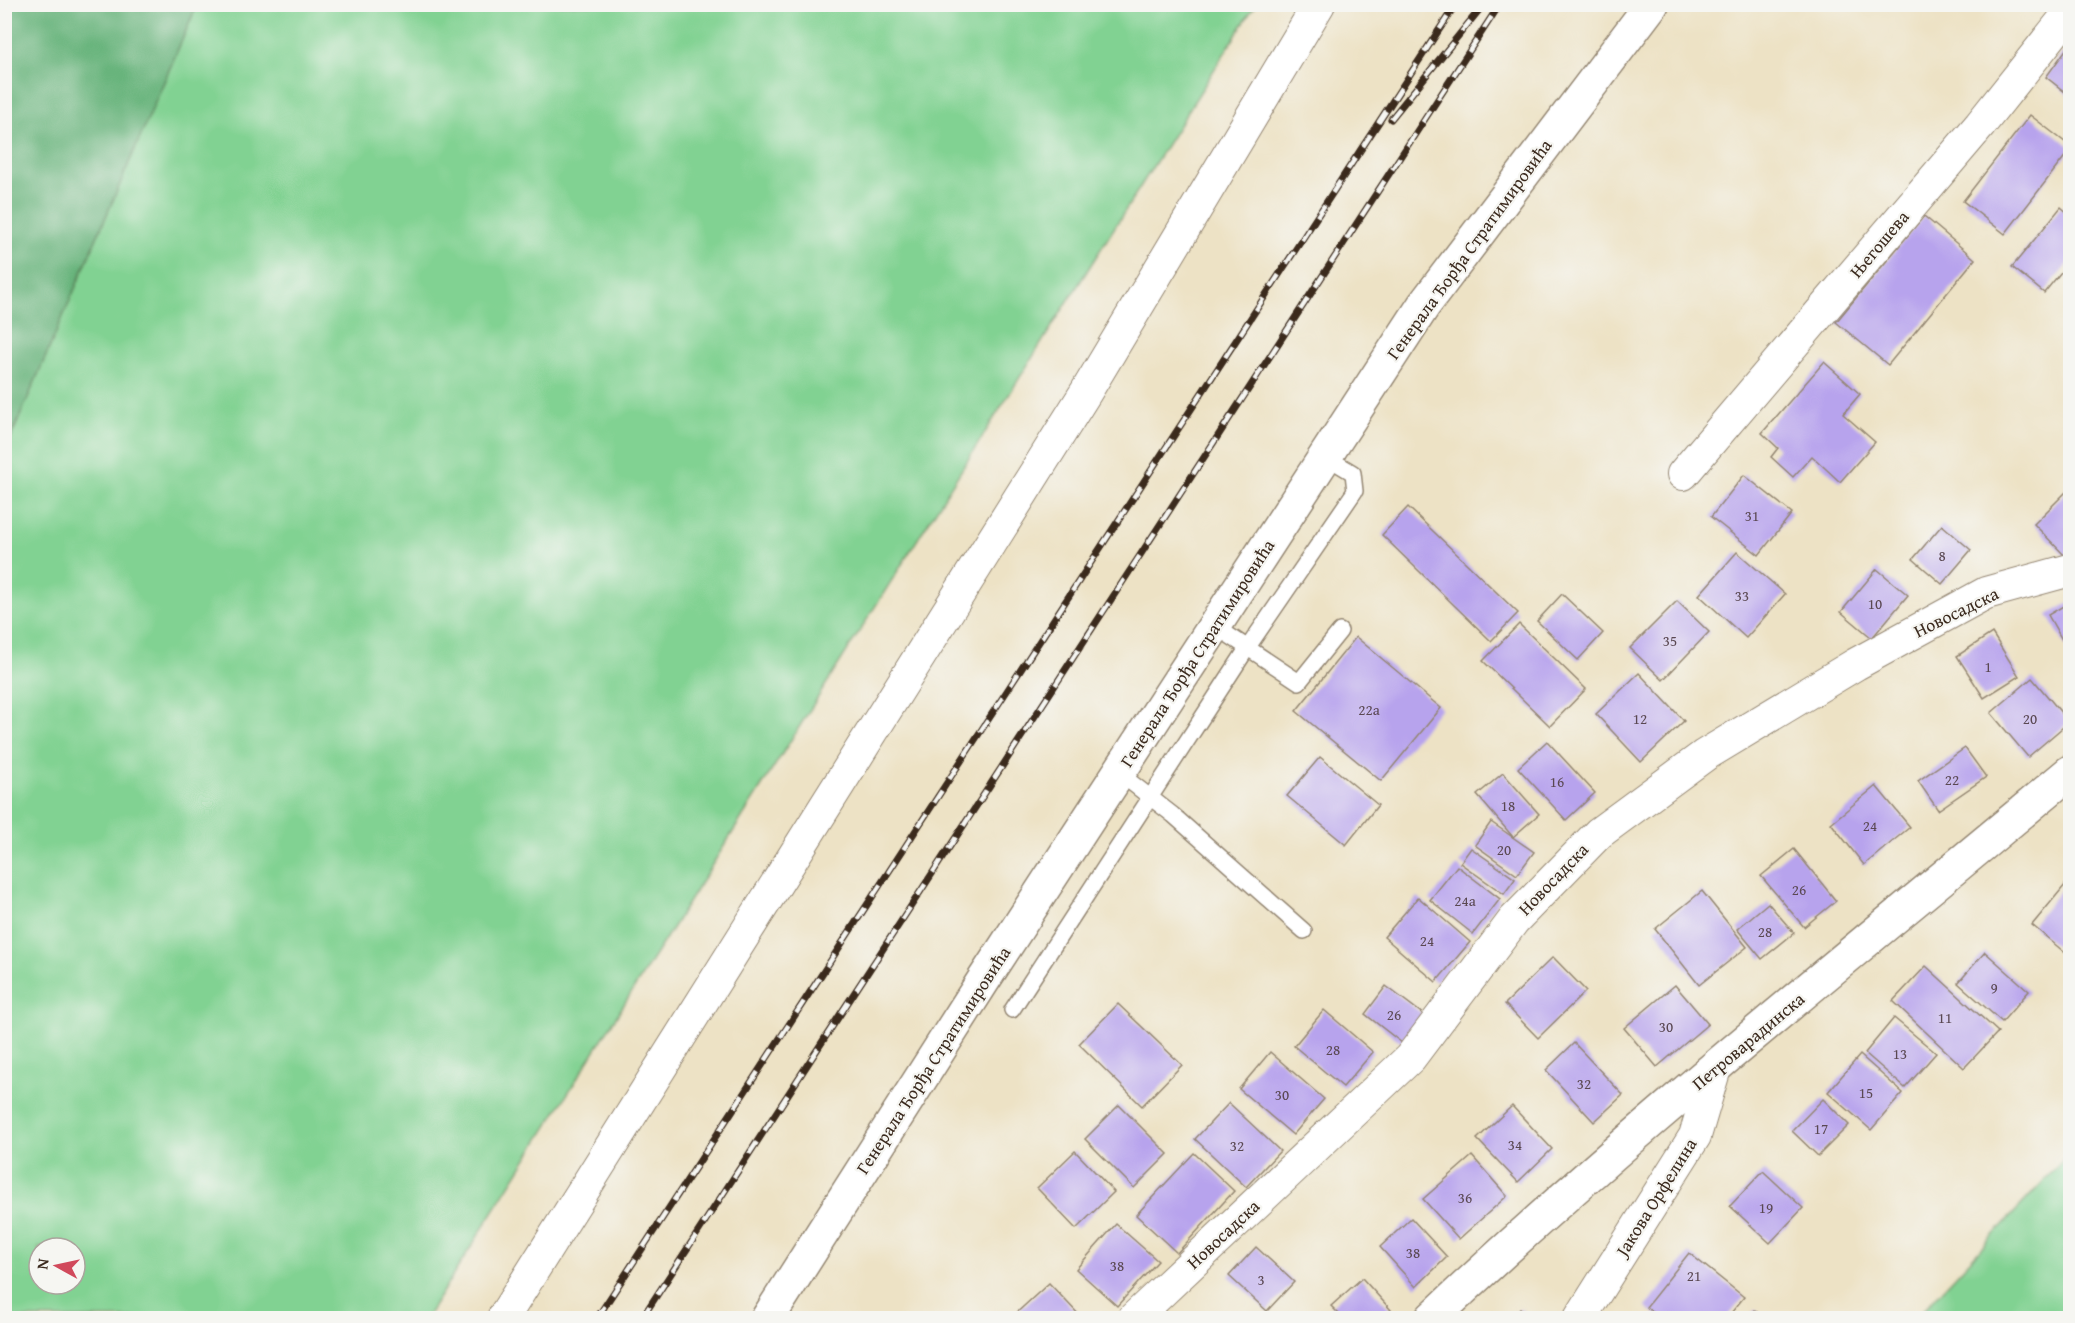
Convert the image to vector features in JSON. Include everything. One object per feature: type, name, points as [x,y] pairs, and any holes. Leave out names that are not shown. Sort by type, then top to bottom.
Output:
[{"type":"main road","name":"Генерала Ђорђа Стратимировића","points":[[768,1318],[1424,305],[1652,4]]},
{"type":"main road","name":"Петроварадинска","points":[[1432,1318],[1489,1264],[1715,1068],[2070,772]]},
{"type":"street","points":[[503,1318],[1086,392],[1319,4]]},
{"type":"street","name":"Његошева","points":[[1683,474],[1980,125],[2070,12]]},
{"type":"street","name":"Новосадска","points":[[1134,1318],[1410,1058],[1514,920],[1599,833],[1705,755],[1856,664],[1986,593],[2070,570]]},
{"type":"street","name":"Јакова Орфелина","points":[[1580,1318],[1695,1136],[1715,1068]]},
{"type":"lane","points":[[1012,1010],[1248,647],[1355,491],[1353,473],[1325,456]]},
{"type":"lane","points":[[1215,626],[1299,682],[1340,630]]},
{"type":"lane","points":[[1119,773],[1150,797],[1304,931]]},
{"type":"green space","points":[[4,5],[197,5],[5,451]]},
{"type":"green space","points":[[197,5],[1255,5],[426,1318],[5,1318],[5,451]]},
{"type":"green space","points":[[2070,1153],[2070,1318],[1916,1318]]},
{"type":"building","points":[[2070,44],[2070,96],[2046,77]]},
{"type":"building","points":[[2030,115],[2070,146],[2070,150],[2005,234],[1963,201]]},
{"type":"building","points":[[2061,207],[2070,215],[2070,261],[2044,293],[2012,267]]},
{"type":"building","points":[[1924,216],[1975,259],[1888,365],[1836,322]]},
{"type":"building","points":[[1824,362],[1860,394],[1843,414],[1875,442],[1840,482],[1812,456],[1793,477],[1771,457],[1778,448],[1762,433]]},
{"type":"building","points":[[1744,475],[1792,513],[1759,555],[1711,517]]},
{"type":"building","points":[[2070,488],[2070,555],[2067,558],[2034,524]]},
{"type":"building","points":[[1408,507],[1518,613],[1491,641],[1382,535]]},
{"type":"building","points":[[1942,525],[1971,550],[1942,584],[1913,559]]},
{"type":"building","points":[[1737,552],[1785,594],[1746,638],[1699,595]]},
{"type":"building","points":[[1877,569],[1908,595],[1872,638],[1841,612]]},
{"type":"building","points":[[1562,594],[1603,633],[1578,660],[1537,621]]},
{"type":"building","points":[[1677,601],[1709,632],[1663,680],[1630,648]]},
{"type":"building","points":[[2070,602],[2070,651],[2069,652],[2048,615]]},
{"type":"building","points":[[1519,624],[1586,689],[1550,726],[1483,661]]},
{"type":"building","points":[[1992,633],[2019,676],[1984,698],[1957,656]]},
{"type":"building","points":[[1356,637],[1441,708],[1381,781],[1296,711]]},
{"type":"building","points":[[1639,673],[1684,721],[1641,762],[1596,714]]},
{"type":"building","points":[[2032,678],[2069,722],[2028,757],[1991,713]]},
{"type":"building","points":[[1547,741],[1595,793],[1566,820],[1518,768]]},
{"type":"building","points":[[1965,748],[1986,777],[1938,810],[1918,781]]},
{"type":"building","points":[[1320,757],[1378,805],[1346,845],[1287,796]]},
{"type":"building","points":[[1503,773],[1539,814],[1513,837],[1477,795]]},
{"type":"building","points":[[1876,786],[1910,827],[1864,865],[1831,823]]},
{"type":"building","points":[[1491,822],[1534,852],[1517,875],[1475,845]]},
{"type":"building","points":[[1471,848],[1515,879],[1504,894],[1460,863]]},
{"type":"building","points":[[1794,849],[1836,901],[1804,927],[1761,876]]},
{"type":"building","points":[[1457,866],[1500,899],[1473,934],[1430,900]]},
{"type":"building","points":[[2065,885],[2070,890],[2070,957],[2032,925]]},
{"type":"building","points":[[1702,891],[1747,947],[1699,985],[1655,929]]},
{"type":"building","points":[[1418,897],[1470,942],[1436,982],[1384,937]]},
{"type":"building","points":[[1768,903],[1794,933],[1762,959],[1737,929]]},
{"type":"building","points":[[1985,952],[2029,991],[2002,1022],[1958,983]]},
{"type":"building","points":[[1553,957],[1586,991],[1538,1038],[1505,1004]]},
{"type":"building","points":[[1926,966],[1998,1032],[1964,1068],[1893,1001]]},
{"type":"building","points":[[1675,985],[1708,1024],[1657,1067],[1624,1028]]},
{"type":"building","points":[[1386,986],[1424,1015],[1402,1043],[1365,1014]]},
{"type":"building","points":[[1118,1004],[1182,1065],[1142,1106],[1079,1044]]},
{"type":"building","points":[[1324,1010],[1373,1052],[1343,1087],[1294,1046]]},
{"type":"building","points":[[1894,1018],[1936,1053],[1905,1088],[1865,1053]]},
{"type":"building","points":[[1574,1043],[1623,1095],[1594,1122],[1546,1070]]},
{"type":"building","points":[[1270,1052],[1324,1099],[1293,1135],[1239,1089]]},
{"type":"building","points":[[1860,1055],[1903,1093],[1871,1130],[1828,1092]]},
{"type":"building","points":[[1823,1099],[1849,1125],[1818,1156],[1792,1131]]},
{"type":"building","points":[[1229,1103],[1280,1151],[1246,1187],[1195,1139]]},
{"type":"building","points":[[1119,1105],[1168,1154],[1134,1188],[1085,1139]]},
{"type":"building","points":[[1512,1106],[1552,1149],[1518,1182],[1477,1139]]},
{"type":"building","points":[[1075,1151],[1114,1192],[1076,1229],[1037,1188]]},
{"type":"building","points":[[1194,1153],[1234,1191],[1177,1253],[1136,1215]]},
{"type":"building","points":[[1472,1156],[1507,1196],[1459,1239],[1423,1199]]},
{"type":"building","points":[[1763,1171],[1803,1208],[1770,1243],[1730,1206]]},
{"type":"building","points":[[1411,1218],[1447,1257],[1416,1287],[1380,1247]]},
{"type":"building","points":[[1116,1224],[1158,1261],[1117,1306],[1076,1269]]},
{"type":"building","points":[[1256,1247],[1294,1282],[1267,1311],[1229,1276]]},
{"type":"building","points":[[1689,1253],[1744,1297],[1727,1318],[1661,1318],[1646,1307]]},
{"type":"building","points":[[1362,1278],[1391,1310],[1382,1318],[1343,1318],[1331,1306]]},
{"type":"building","points":[[1049,1283],[1082,1318],[1011,1318]]},
{"type":"building","points":[[1520,1309],[1531,1318],[1512,1318]]},
{"type":"building","points":[[1755,1310],[1764,1318],[1748,1318]]},
{"type":"railway","points":[[597,1318],[1456,4]]},
{"type":"railway","points":[[1391,119],[1484,4]]},
{"type":"railway","points":[[642,1318],[1500,4]]}]
